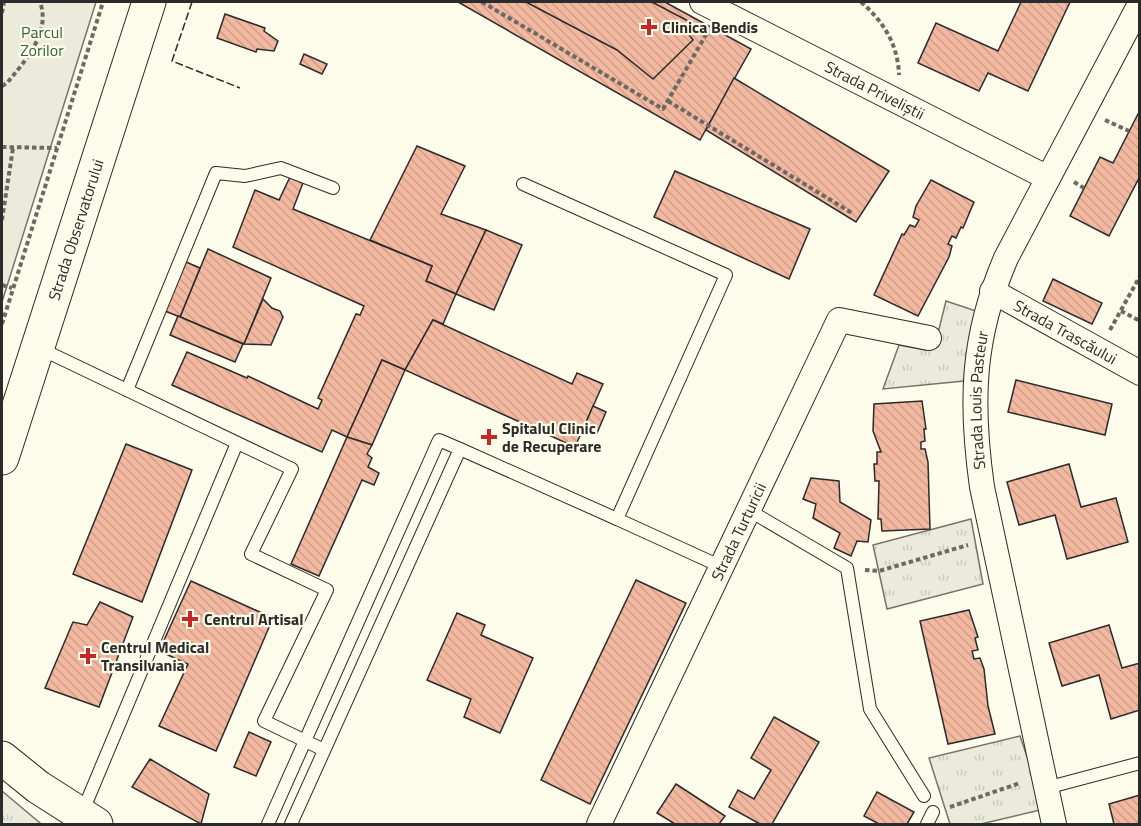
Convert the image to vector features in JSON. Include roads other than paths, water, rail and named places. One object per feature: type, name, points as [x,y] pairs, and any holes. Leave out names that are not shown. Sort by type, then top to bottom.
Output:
[{"type":"main road","name":"Strada Observatorului","points":[[2,458],[149,2]]},
{"type":"main road","points":[[3,758],[88,820]]},
{"type":"street","name":"Strada Priveliștii","points":[[702,2],[1048,178]]},
{"type":"street","name":"Strada Louis Pasteur","points":[[1054,825],[992,533],[975,440],[976,355],[992,291],[1017,236],[1140,4]]},
{"type":"street","name":"Strada Trascăului","points":[[992,291],[1140,373]]},
{"type":"street","name":"Strada Turturicii","points":[[599,825],[839,321],[929,338]]},
{"type":"lane","points":[[127,390],[216,173],[245,176],[280,168],[333,188]]},
{"type":"lane","points":[[523,184],[726,275],[616,519]]},
{"type":"lane","points":[[38,347],[292,470],[251,554],[327,590],[264,721],[324,750]]},
{"type":"lane","points":[[268,825],[439,440],[722,567]]},
{"type":"lane","points":[[88,820],[237,443]]},
{"type":"lane","points":[[291,825],[460,449]]},
{"type":"lane","points":[[750,511],[847,568],[870,709],[924,796]]},
{"type":"lane","points":[[355,631],[374,640]]},
{"type":"lane","points":[[1046,788],[1140,763]]},
{"type":"lane","points":[[927,825],[933,812]]},
{"type":"place","name":"Clinica Bendis","points":[[649,27]]},
{"type":"place","name":"Spitalul Clinic de Recuperare","points":[[489,437]]},
{"type":"place","name":"Centrul Artisal","points":[[190,619]]},
{"type":"place","name":"Centrul Medical Transilvania","points":[[88,656]]},
{"type":"park label","name":"Parcul Zorilor","points":[[42,41]]}]
